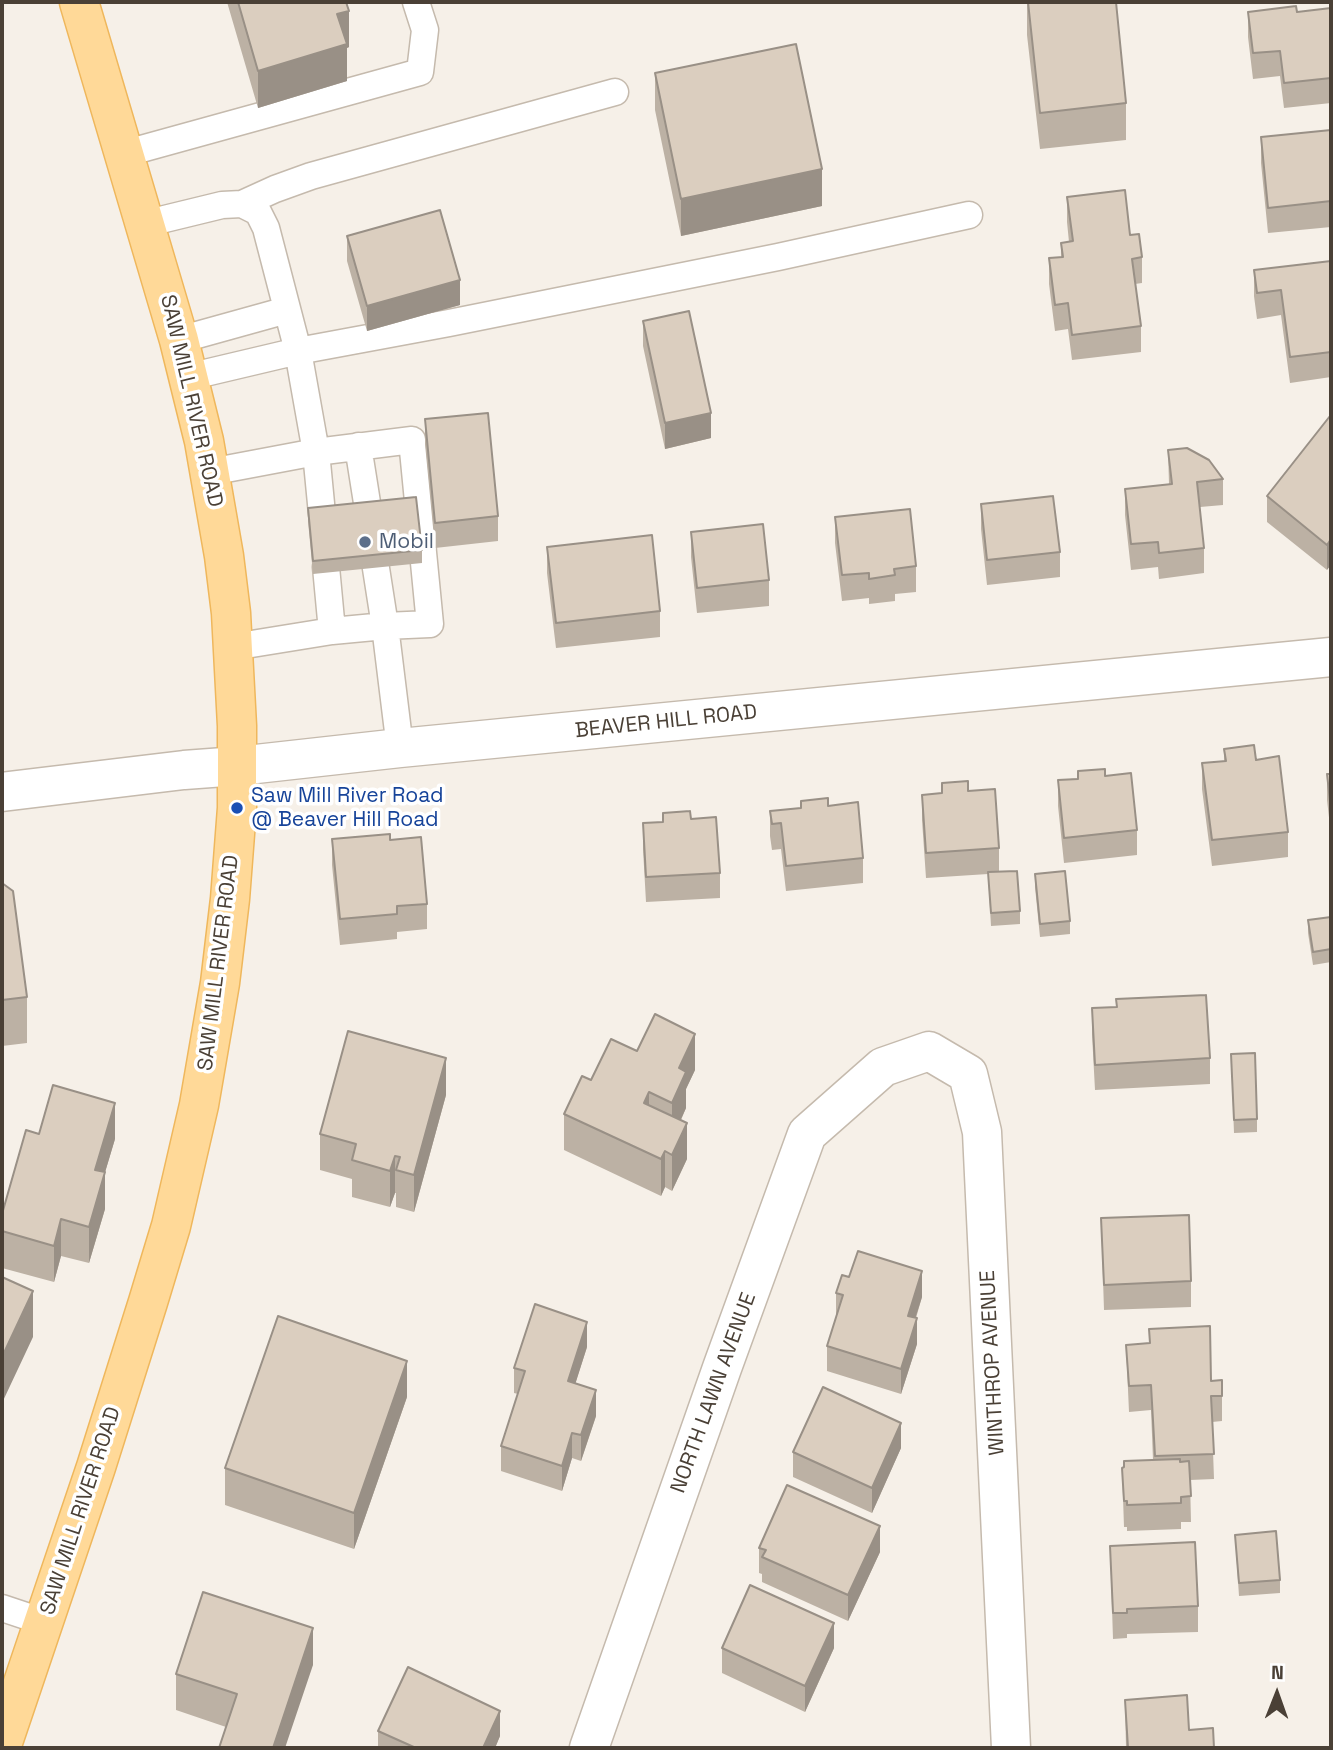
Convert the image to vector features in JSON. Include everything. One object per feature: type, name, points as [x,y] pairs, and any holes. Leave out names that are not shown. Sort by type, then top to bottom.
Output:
[{"type":"main road","name":"SAW MILL RIVER ROAD","points":[[2,1745],[92,1479],[171,1226],[190,1145],[220,983],[233,860],[238,766],[233,646],[224,556],[204,441],[179,340],[79,2]]},
{"type":"street","name":"BEAVER HILL ROAD","points":[[2,792],[184,769],[238,766],[1331,657]]},
{"type":"street","name":"WINTHROP AVENUE","points":[[883,1067],[929,1051],[968,1074],[982,1132],[1010,1748]]},
{"type":"street","name":"NORTH LAWN AVENUE","points":[[589,1748],[807,1134],[883,1067]]},
{"type":"lane","points":[[123,154],[420,72],[425,30],[416,2]]},
{"type":"lane","points":[[242,205],[311,176],[615,92]]},
{"type":"lane","points":[[144,224],[222,205],[242,205],[258,212],[266,228],[298,351],[316,452],[322,514]]},
{"type":"lane","points":[[188,377],[298,351],[723,268],[968,215]]},
{"type":"lane","points":[[179,340],[287,310]]},
{"type":"lane","points":[[210,472],[316,452],[412,440],[430,624],[332,631],[233,646]]},
{"type":"lane","points":[[358,446],[368,509]]},
{"type":"lane","points":[[375,562],[400,748]]},
{"type":"lane","points":[[326,567],[332,631]]},
{"type":"lane","points":[[2,1608],[44,1622]]},
{"type":"building","points":[[238,2],[346,2],[349,11],[337,14],[347,44],[258,71]]},
{"type":"building","points":[[1028,2],[1116,2],[1126,103],[1040,113]]},
{"type":"building","points":[[1296,6],[1297,12],[1331,8],[1331,78],[1284,83],[1280,51],[1253,53],[1248,12]]},
{"type":"building","points":[[796,44],[822,169],[681,199],[655,73]]},
{"type":"building","points":[[1331,130],[1331,201],[1268,208],[1261,137]]},
{"type":"building","points":[[1125,190],[1130,235],[1139,234],[1142,257],[1132,259],[1141,326],[1072,335],[1068,303],[1055,305],[1049,258],[1063,257],[1061,243],[1073,241],[1067,197]]},
{"type":"building","points":[[440,210],[460,280],[367,306],[347,236]]},
{"type":"building","points":[[1331,261],[1331,352],[1290,357],[1281,290],[1257,293],[1254,270]]},
{"type":"building","points":[[689,311],[711,413],[665,423],[643,321]]},
{"type":"building","points":[[488,413],[498,516],[435,523],[425,419]]},
{"type":"building","points":[[1330,416],[1331,539],[1327,545],[1267,496]]},
{"type":"building","points":[[1187,448],[1209,460],[1223,479],[1197,482],[1204,548],[1159,553],[1158,542],[1131,544],[1125,489],[1172,484],[1168,450]]},
{"type":"building","points":[[1053,496],[1060,552],[987,560],[981,504]]},
{"type":"building","name":"Mobil","points":[[416,497],[422,550],[313,561],[308,508]]},
{"type":"building","points":[[910,509],[916,566],[894,569],[895,575],[869,579],[869,573],[842,575],[835,517]]},
{"type":"building","points":[[763,524],[769,580],[697,588],[691,532]]},
{"type":"building","points":[[652,535],[660,611],[556,623],[547,547]]},
{"type":"building","points":[[1254,745],[1256,760],[1279,756],[1288,832],[1212,840],[1202,763],[1226,761],[1224,749]]},
{"type":"building","points":[[1105,769],[1105,776],[1131,773],[1137,830],[1064,838],[1058,780],[1078,779],[1078,771]]},
{"type":"building","points":[[1327,774],[1331,774],[1331,810]]},
{"type":"building","points":[[968,781],[968,791],[995,789],[999,848],[926,853],[922,795],[942,793],[942,783]]},
{"type":"building","points":[[828,798],[828,806],[858,802],[863,858],[786,866],[781,823],[772,824],[770,811],[801,808],[801,801]]},
{"type":"building","points":[[690,811],[691,819],[716,817],[720,873],[646,877],[643,823],[663,822],[663,813]]},
{"type":"building","points":[[390,834],[390,840],[421,837],[427,904],[397,906],[397,914],[340,919],[332,839]]},
{"type":"building","points":[[1017,871],[1020,911],[991,913],[988,872]]},
{"type":"building","points":[[1065,871],[1070,921],[1040,924],[1035,874]]},
{"type":"building","points":[[2,883],[13,891],[27,997],[2,1000]]},
{"type":"building","points":[[1331,917],[1331,949],[1313,952],[1308,920]]},
{"type":"building","points":[[1206,995],[1210,1058],[1095,1065],[1092,1008],[1117,1007],[1116,999]]},
{"type":"building","points":[[655,1014],[695,1034],[679,1068],[686,1072],[672,1103],[649,1092],[644,1103],[687,1123],[672,1155],[665,1151],[661,1159],[564,1114],[582,1076],[591,1080],[611,1039],[637,1051]]},
{"type":"building","points":[[348,1031],[446,1058],[414,1175],[396,1170],[400,1157],[395,1156],[390,1171],[352,1160],[356,1144],[320,1134]]},
{"type":"building","points":[[1255,1053],[1257,1119],[1234,1120],[1231,1054]]},
{"type":"building","points":[[53,1085],[115,1103],[95,1170],[105,1172],[89,1227],[61,1219],[54,1246],[2,1231],[2,1214],[26,1130],[39,1134]]},
{"type":"building","points":[[1189,1215],[1191,1281],[1104,1285],[1101,1218]]},
{"type":"building","points":[[858,1251],[922,1271],[908,1316],[917,1318],[901,1369],[827,1346],[843,1295],[836,1293],[842,1275],[849,1277]]},
{"type":"building","points":[[2,1277],[33,1291],[2,1357]]},
{"type":"building","points":[[535,1304],[587,1322],[568,1381],[596,1390],[581,1435],[572,1433],[562,1466],[501,1446],[525,1371],[514,1368]]},
{"type":"building","points":[[278,1316],[407,1361],[354,1513],[225,1468]]},
{"type":"building","points":[[1210,1326],[1211,1381],[1222,1380],[1222,1396],[1211,1396],[1214,1454],[1155,1456],[1151,1385],[1129,1386],[1126,1345],[1150,1343],[1149,1329]]},
{"type":"building","points":[[823,1387],[901,1423],[872,1488],[793,1452]]},
{"type":"building","points":[[1180,1459],[1180,1462],[1189,1461],[1191,1496],[1181,1497],[1181,1503],[1127,1505],[1127,1501],[1124,1501],[1124,1461]]},
{"type":"building","points":[[787,1485],[880,1526],[848,1595],[762,1557],[766,1550],[759,1548]]},
{"type":"building","points":[[1276,1531],[1280,1580],[1239,1583],[1235,1535]]},
{"type":"building","points":[[1195,1542],[1198,1606],[1127,1609],[1127,1613],[1113,1613],[1110,1546]]},
{"type":"building","points":[[750,1585],[834,1623],[805,1686],[722,1648]]},
{"type":"building","points":[[203,1592],[313,1628],[273,1748],[219,1748],[237,1694],[176,1674]]},
{"type":"building","points":[[408,1667],[500,1711],[483,1748],[416,1748],[378,1731]]},
{"type":"building","points":[[1187,1695],[1189,1730],[1213,1728],[1214,1748],[1128,1748],[1125,1700]]},
{"type":"place","name":"Mobil","points":[[365,542]]},
{"type":"place","name":"Saw Mill River Road @ Beaver Hill Road","points":[[237,808]]}]
